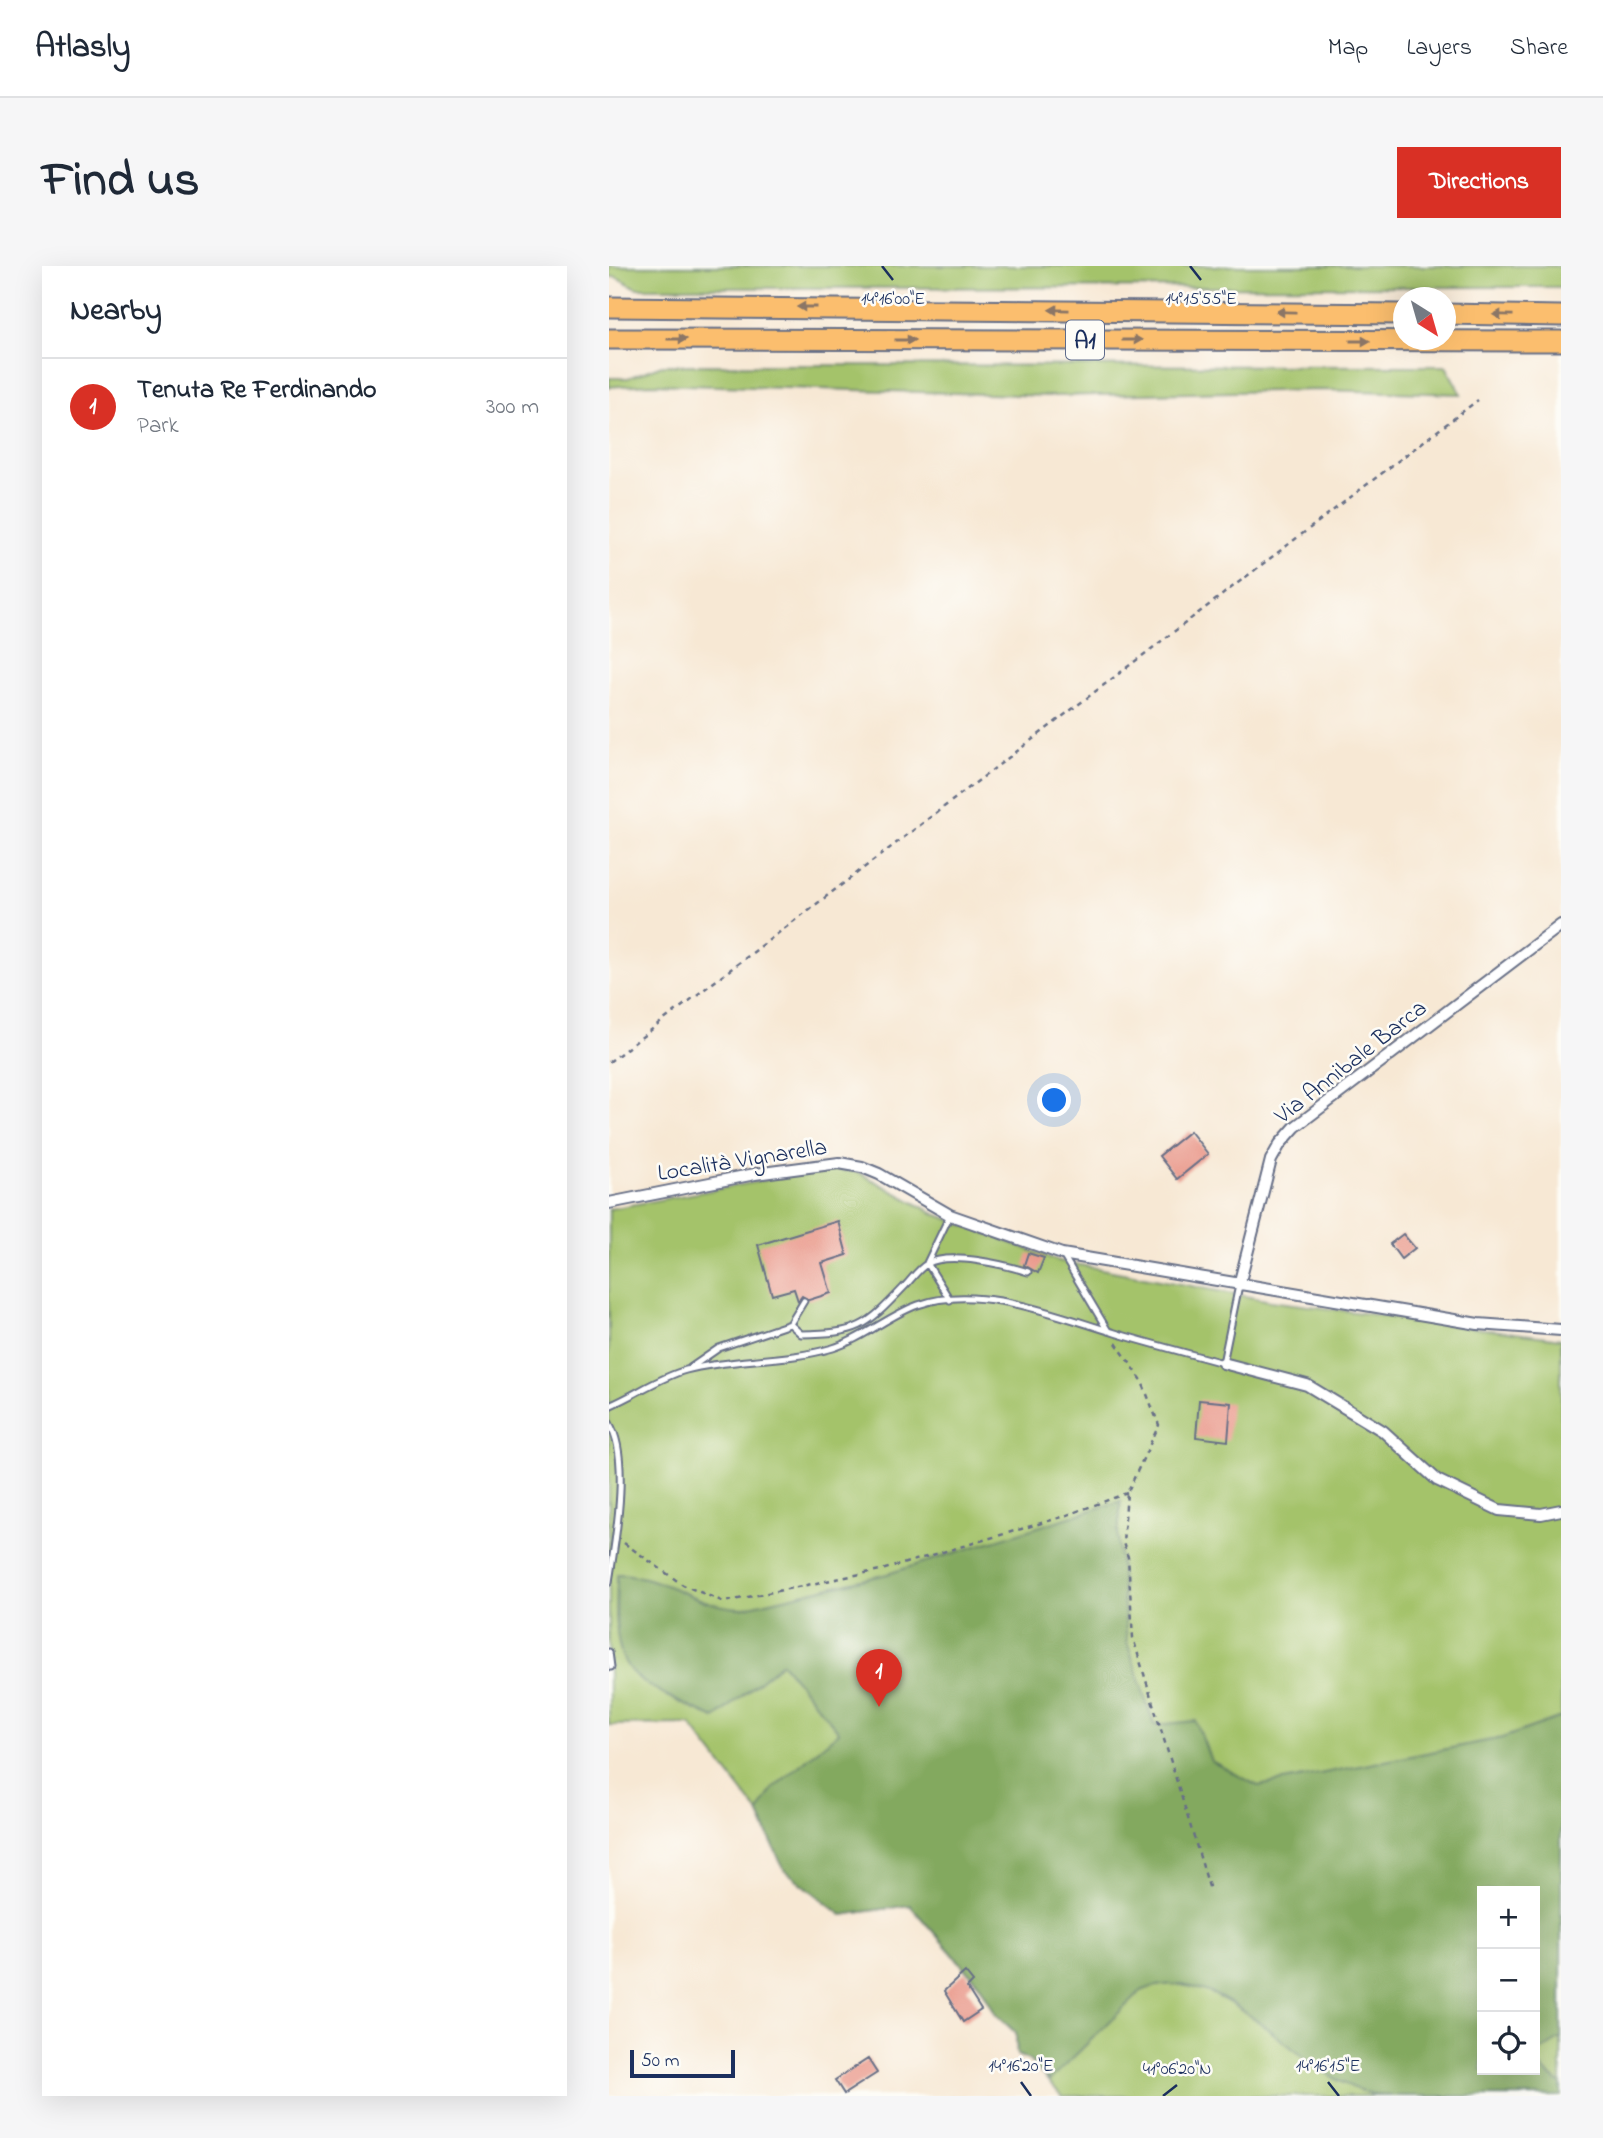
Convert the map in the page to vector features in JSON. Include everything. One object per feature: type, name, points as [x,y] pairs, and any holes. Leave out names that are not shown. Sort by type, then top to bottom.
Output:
[{"type":"highway","name":"A1","points":[[609,307],[1393,314]]},
{"type":"highway","points":[[1456,314],[1561,316]]},
{"type":"highway","name":"A1","points":[[609,339],[1561,341]]},
{"type":"street","name":"Via Annibale Barca","points":[[1239,1285],[1271,1160],[1295,1127],[1561,925]]},
{"type":"street","name":"Località Vignarella","points":[[609,1203],[755,1174],[839,1163],[862,1167],[879,1174],[950,1215],[1062,1254],[1478,1324],[1561,1330]]},
{"type":"street","points":[[1223,1363],[1307,1385],[1383,1431],[1437,1480],[1499,1510],[1541,1514],[1561,1510]]},
{"type":"lane","points":[[790,1324],[801,1334],[829,1334],[843,1333],[870,1322],[927,1263],[950,1215]]},
{"type":"lane","points":[[1062,1254],[1108,1331]]},
{"type":"lane","points":[[927,1263],[952,1260],[995,1262],[1028,1272]]},
{"type":"lane","points":[[927,1263],[950,1300]]},
{"type":"lane","name":"Via Annibale Barca","points":[[1223,1363],[1239,1285]]},
{"type":"lane","points":[[609,1406],[659,1380],[687,1370],[785,1358],[835,1347],[919,1304],[950,1300],[978,1299],[1032,1306],[1108,1331],[1223,1363]]},
{"type":"lane","points":[[687,1370],[719,1348],[790,1324],[804,1301]]},
{"type":"lane","points":[[609,1423],[614,1431],[620,1463],[619,1512],[609,1582]]},
{"type":"lane","points":[[609,1653],[611,1667]]},
{"type":"path","points":[[609,1062],[1478,400]]},
{"type":"path","points":[[1108,1331],[1141,1379],[1159,1425],[1127,1493],[1123,1543],[1128,1557],[1133,1638],[1210,1890]]},
{"type":"path","points":[[614,1536],[683,1585],[724,1602],[885,1570],[1075,1513],[1127,1493]]},
{"type":"green space","points":[[609,266],[1561,266],[1561,287],[637,288],[616,277],[609,277]]},
{"type":"green space","points":[[662,365],[1446,366],[1461,394],[1320,390],[1051,396],[651,384],[609,387],[609,378],[628,378]]},
{"type":"green space","points":[[826,1169],[858,1172],[935,1214],[1059,1261],[1271,1301],[1561,1339],[1561,2096],[1062,2096],[1029,2060],[1017,2055],[1016,2033],[996,2014],[980,1985],[910,1905],[842,1915],[784,1869],[758,1812],[690,1724],[609,1725],[609,1209]]},
{"type":"green space","points":[[1121,1501],[1118,1537],[1127,1642],[1154,1725],[1196,1721],[1211,1761],[1258,1786],[1502,1738],[1561,1717],[1561,2038],[1540,2051],[1540,1886],[1477,1886],[1477,2075],[1540,2075],[1540,2067],[1561,2084],[1561,2096],[1371,2094],[1322,2071],[1248,2015],[1222,1999],[1195,1988],[1168,1984],[1141,1991],[1049,2081],[1029,2060],[1017,2055],[1016,2033],[996,2014],[980,1985],[910,1905],[842,1915],[784,1869],[758,1812],[773,1788],[839,1732],[782,1663],[715,1718],[645,1683],[630,1670],[620,1649],[616,1624],[617,1574],[649,1579],[709,1602],[741,1608],[887,1574]]},
{"type":"building","points":[[1190,1131],[1208,1154],[1177,1179],[1159,1156]]},
{"type":"building","points":[[838,1221],[847,1255],[822,1263],[831,1293],[809,1300],[802,1296],[798,1301],[794,1289],[772,1295],[758,1245]]},
{"type":"building","points":[[1403,1234],[1415,1248],[1401,1259],[1390,1244]]},
{"type":"building","points":[[1028,1253],[1044,1258],[1038,1273],[1024,1265]]},
{"type":"building","points":[[1199,1400],[1231,1403],[1228,1441],[1196,1437]]},
{"type":"building","points":[[965,1972],[973,1982],[967,1988],[981,2010],[963,2022],[944,1991]]},
{"type":"building","points":[[868,2059],[877,2073],[844,2094],[835,2080]]},
{"type":"place","name":"Tenuta Re Ferdinando","points":[[879,1707]]}]
